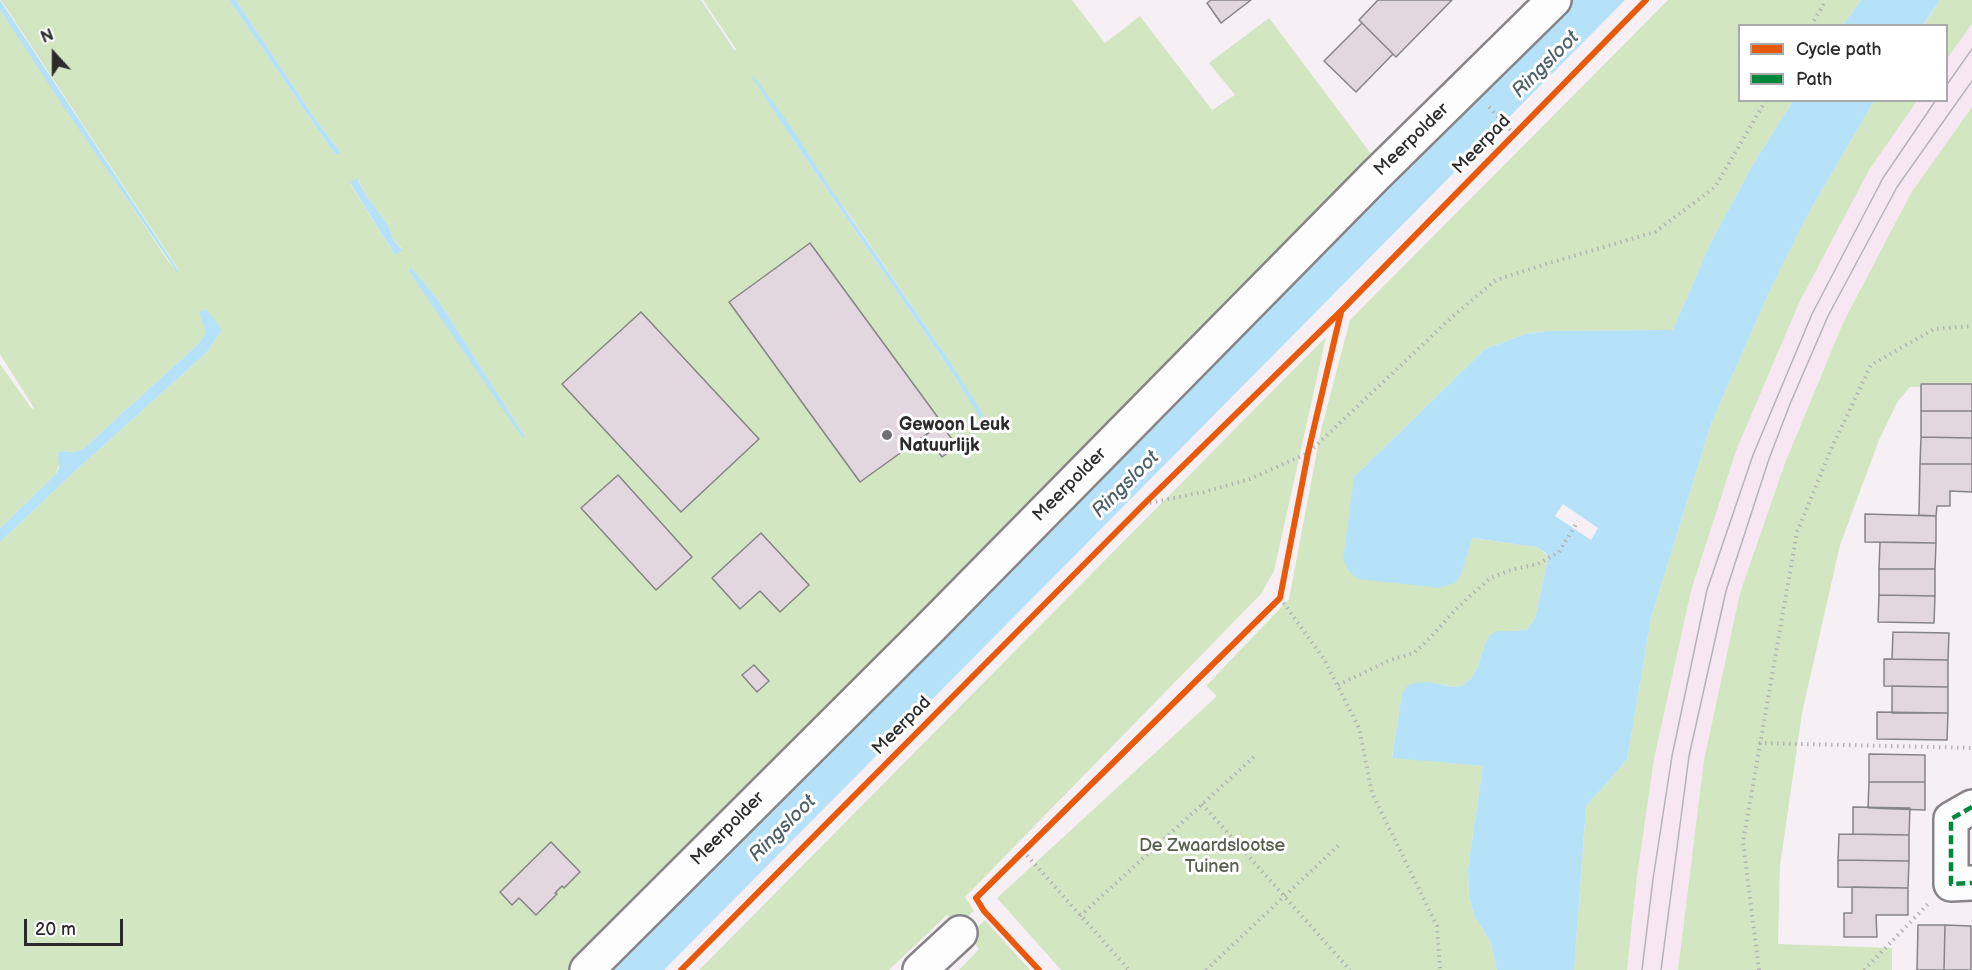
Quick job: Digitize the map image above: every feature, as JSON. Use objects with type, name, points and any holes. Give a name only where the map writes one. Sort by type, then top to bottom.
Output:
[{"type":"street","name":"Meerpolder","points":[[587,970],[1376,175],[1554,0]]},
{"type":"street","points":[[1961,884],[1951,819],[1972,807]]},
{"type":"street","points":[[920,970],[960,933]]},
{"type":"path","points":[[1812,24],[1826,0]]},
{"type":"path","points":[[1144,504],[1204,492],[1251,479],[1308,453],[1452,317],[1496,280],[1656,232],[1715,187],[1765,102]]},
{"type":"path","points":[[1506,124],[1515,134]]},
{"type":"path","points":[[1759,970],[1743,842],[1797,532],[1832,447],[1871,365],[1934,329],[1972,326]]},
{"type":"path","points":[[1306,464],[1311,442]]},
{"type":"path","points":[[1136,513],[1153,496]]},
{"type":"path","points":[[1338,685],[1390,660],[1414,653],[1456,609],[1490,578],[1511,570],[1539,564],[1558,552],[1578,521]]},
{"type":"path","points":[[1271,606],[1280,598],[1282,586]]},
{"type":"path","points":[[1280,598],[1324,659],[1359,728],[1372,793],[1437,926],[1440,970]]},
{"type":"path","points":[[1759,743],[1972,748]]},
{"type":"path","points":[[1080,916],[1257,754]]},
{"type":"path","points":[[1202,804],[1350,970]]},
{"type":"path","points":[[1015,859],[1031,843]]},
{"type":"path","points":[[1206,970],[1341,843]]},
{"type":"path","points":[[1023,851],[1130,970]]},
{"type":"path","points":[[1864,970],[1929,902],[1961,884]]},
{"type":"shaded area","points":[[1972,24],[1972,107],[1911,193],[1843,323],[1785,463],[1740,593],[1704,760],[1678,970],[1627,970],[1637,877],[1654,759],[1691,591],[1736,451],[1799,303],[1869,170],[1916,102],[1948,102],[1948,58]]},
{"type":"green space","points":[[1,0],[229,0],[334,153],[340,152],[236,0],[701,0],[735,51],[736,49],[703,0],[1072,0],[1105,43],[1140,16],[1212,110],[1235,95],[1209,63],[1269,18],[1377,162],[610,970],[0,970],[0,542],[206,353],[222,330],[206,333],[196,346],[83,449],[74,452],[63,451],[56,474],[0,528],[0,364],[32,409],[34,408],[0,354],[0,10],[169,262],[177,271],[178,269]],"holes":[[[785,128],[851,217],[949,360],[991,430],[987,432],[985,425],[951,371]],[[358,179],[367,197],[388,225],[393,239],[402,249],[395,255],[350,184]],[[411,267],[438,300],[524,435],[408,270]]]},
{"type":"green space","name":"De Zwaardslootse Tuinen","points":[[1668,0],[1861,0],[1844,24],[1738,24],[1738,102],[1792,102],[1752,166],[1710,244],[1673,330],[1547,331],[1526,334],[1485,349],[1354,477],[1461,575],[1471,538],[1537,547],[1548,558],[1535,619],[1527,629],[1497,631],[1484,646],[1477,669],[1470,680],[1461,686],[1453,687],[1430,682],[1402,694],[1392,757],[1483,766],[1468,869],[1469,897],[1474,915],[1491,943],[1497,970],[1061,970],[997,898],[1217,696],[1206,686],[1289,599],[1321,430],[1350,320]]},
{"type":"green space","points":[[1940,0],[1972,0],[1972,24],[1948,58],[1948,24],[1924,24]]},
{"type":"green space","points":[[1873,102],[1916,102],[1869,170],[1799,303],[1736,451],[1691,591],[1654,759],[1637,877],[1627,970],[1574,970],[1586,806],[1627,760],[1651,618],[1711,424],[1771,288],[1808,214]]},
{"type":"green space","points":[[1972,107],[1972,386],[1910,387],[1898,401],[1879,440],[1840,545],[1802,713],[1780,866],[1778,944],[1892,948],[1892,970],[1678,970],[1704,760],[1740,593],[1785,463],[1843,323],[1911,193]]},
{"type":"green space","points":[[1326,337],[1274,571],[1261,594],[965,897],[974,911],[958,925],[947,915],[889,970],[699,970]]},
{"type":"green space","points":[[985,920],[1030,970],[959,970],[979,949],[968,935]]},
{"type":"water","points":[[0,0],[178,270],[177,272],[0,10]]},
{"type":"water","points":[[229,0],[236,0],[340,155],[334,153]]},
{"type":"water","name":"Ringsloot","points":[[1566,0],[1625,0],[664,970],[610,970]]},
{"type":"water","points":[[1861,0],[1940,0],[1924,24],[1844,24]]},
{"type":"water","points":[[754,76],[949,360],[981,411],[991,430],[990,434],[951,371],[785,128],[752,77]]},
{"type":"water","points":[[1792,102],[1873,102],[1808,214],[1771,288],[1711,424],[1651,618],[1627,760],[1586,806],[1574,970],[1497,970],[1491,943],[1474,915],[1469,897],[1468,869],[1483,766],[1392,758],[1402,694],[1408,685],[1430,682],[1453,687],[1461,686],[1470,680],[1477,669],[1489,636],[1497,631],[1527,629],[1535,619],[1548,558],[1546,553],[1537,547],[1472,538],[1461,575],[1455,583],[1439,588],[1358,579],[1349,571],[1343,560],[1354,477],[1485,349],[1526,334],[1547,331],[1673,330],[1710,244],[1752,166]]},
{"type":"water","points":[[357,178],[367,197],[388,225],[393,239],[402,250],[395,255],[350,183]]},
{"type":"water","points":[[411,267],[438,300],[524,435],[523,439],[408,270]]},
{"type":"water","points":[[206,309],[222,330],[206,353],[0,542],[0,528],[56,474],[59,468],[58,453],[83,449],[196,346],[206,333],[199,312]]},
{"type":"pier","points":[[1563,504],[1598,528],[1591,540],[1555,516]]},
{"type":"building","points":[[1211,0],[1251,0],[1221,23],[1207,3]]},
{"type":"building","points":[[1378,0],[1452,0],[1396,57],[1359,20]]},
{"type":"building","points":[[1362,23],[1393,54],[1356,92],[1324,61]]},
{"type":"building","points":[[810,243],[942,423],[860,482],[729,302]]},
{"type":"building","points":[[641,312],[759,439],[681,512],[562,384]]},
{"type":"building","points":[[1921,384],[1972,384],[1972,411],[1921,411]]},
{"type":"building","points":[[1921,411],[1972,411],[1972,438],[1921,437]]},
{"type":"building","points":[[941,424],[954,442],[953,449],[942,457],[926,435]]},
{"type":"building","points":[[1921,437],[1972,438],[1972,464],[1920,464]]},
{"type":"building","points":[[1920,464],[1972,464],[1972,492],[1950,491],[1950,506],[1937,506],[1936,516],[1919,515]]},
{"type":"building","points":[[618,475],[692,557],[656,590],[581,508]]},
{"type":"building","points":[[1865,514],[1936,516],[1936,543],[1865,542]]},
{"type":"building","points":[[761,533],[809,585],[780,612],[760,591],[740,609],[712,578]]},
{"type":"building","points":[[1880,542],[1936,543],[1935,569],[1879,569]]},
{"type":"building","points":[[1879,569],[1935,569],[1935,596],[1879,595]]},
{"type":"building","points":[[1879,595],[1935,596],[1934,623],[1878,622]]},
{"type":"building","points":[[1893,632],[1949,633],[1948,660],[1884,659],[1892,659]]},
{"type":"building","points":[[1884,659],[1948,660],[1948,687],[1884,686]]},
{"type":"building","points":[[754,665],[769,681],[757,692],[742,675]]},
{"type":"building","points":[[1892,686],[1948,687],[1948,713],[1892,713]]},
{"type":"building","points":[[1877,712],[1948,713],[1947,740],[1877,739]]},
{"type":"building","points":[[1869,754],[1925,755],[1925,782],[1869,782]]},
{"type":"building","points":[[1869,782],[1925,782],[1925,810],[1868,808]]},
{"type":"building","points":[[1853,807],[1910,808],[1909,835],[1853,834]]},
{"type":"building","points":[[1839,834],[1909,835],[1909,861],[1838,860]]},
{"type":"building","points":[[551,842],[580,872],[564,888],[562,886],[536,915],[519,898],[512,905],[500,892]]},
{"type":"building","points":[[1838,860],[1909,861],[1908,888],[1838,887]]},
{"type":"building","points":[[1852,887],[1908,888],[1908,915],[1876,915],[1877,937],[1844,937],[1844,913],[1852,913]]},
{"type":"building","points":[[1918,925],[1945,925],[1944,970],[1917,970]]},
{"type":"building","points":[[1945,925],[1971,926],[1971,970],[1944,970]]},
{"type":"tram line","points":[[1948,83],[1972,49]]},
{"type":"tram line","points":[[1661,970],[1689,756],[1726,591],[1769,459],[1828,316],[1897,187],[1972,81]]},
{"type":"tram line","points":[[1642,970],[1672,756],[1707,590],[1753,455],[1812,314],[1883,178],[1935,102]]},
{"type":"marked path","points":[[1972,807],[1951,819],[1951,884],[1972,883]]},
{"type":"cycle path","name":"Meerpad","points":[[681,970],[1144,504],[1341,311],[1646,0]]},
{"type":"cycle path","points":[[1039,970],[984,911],[976,898],[1280,598],[1308,453],[1341,312]]},
{"type":"place","name":"Gewoon Leuk Natuurlijk","points":[[887,435]]}]
